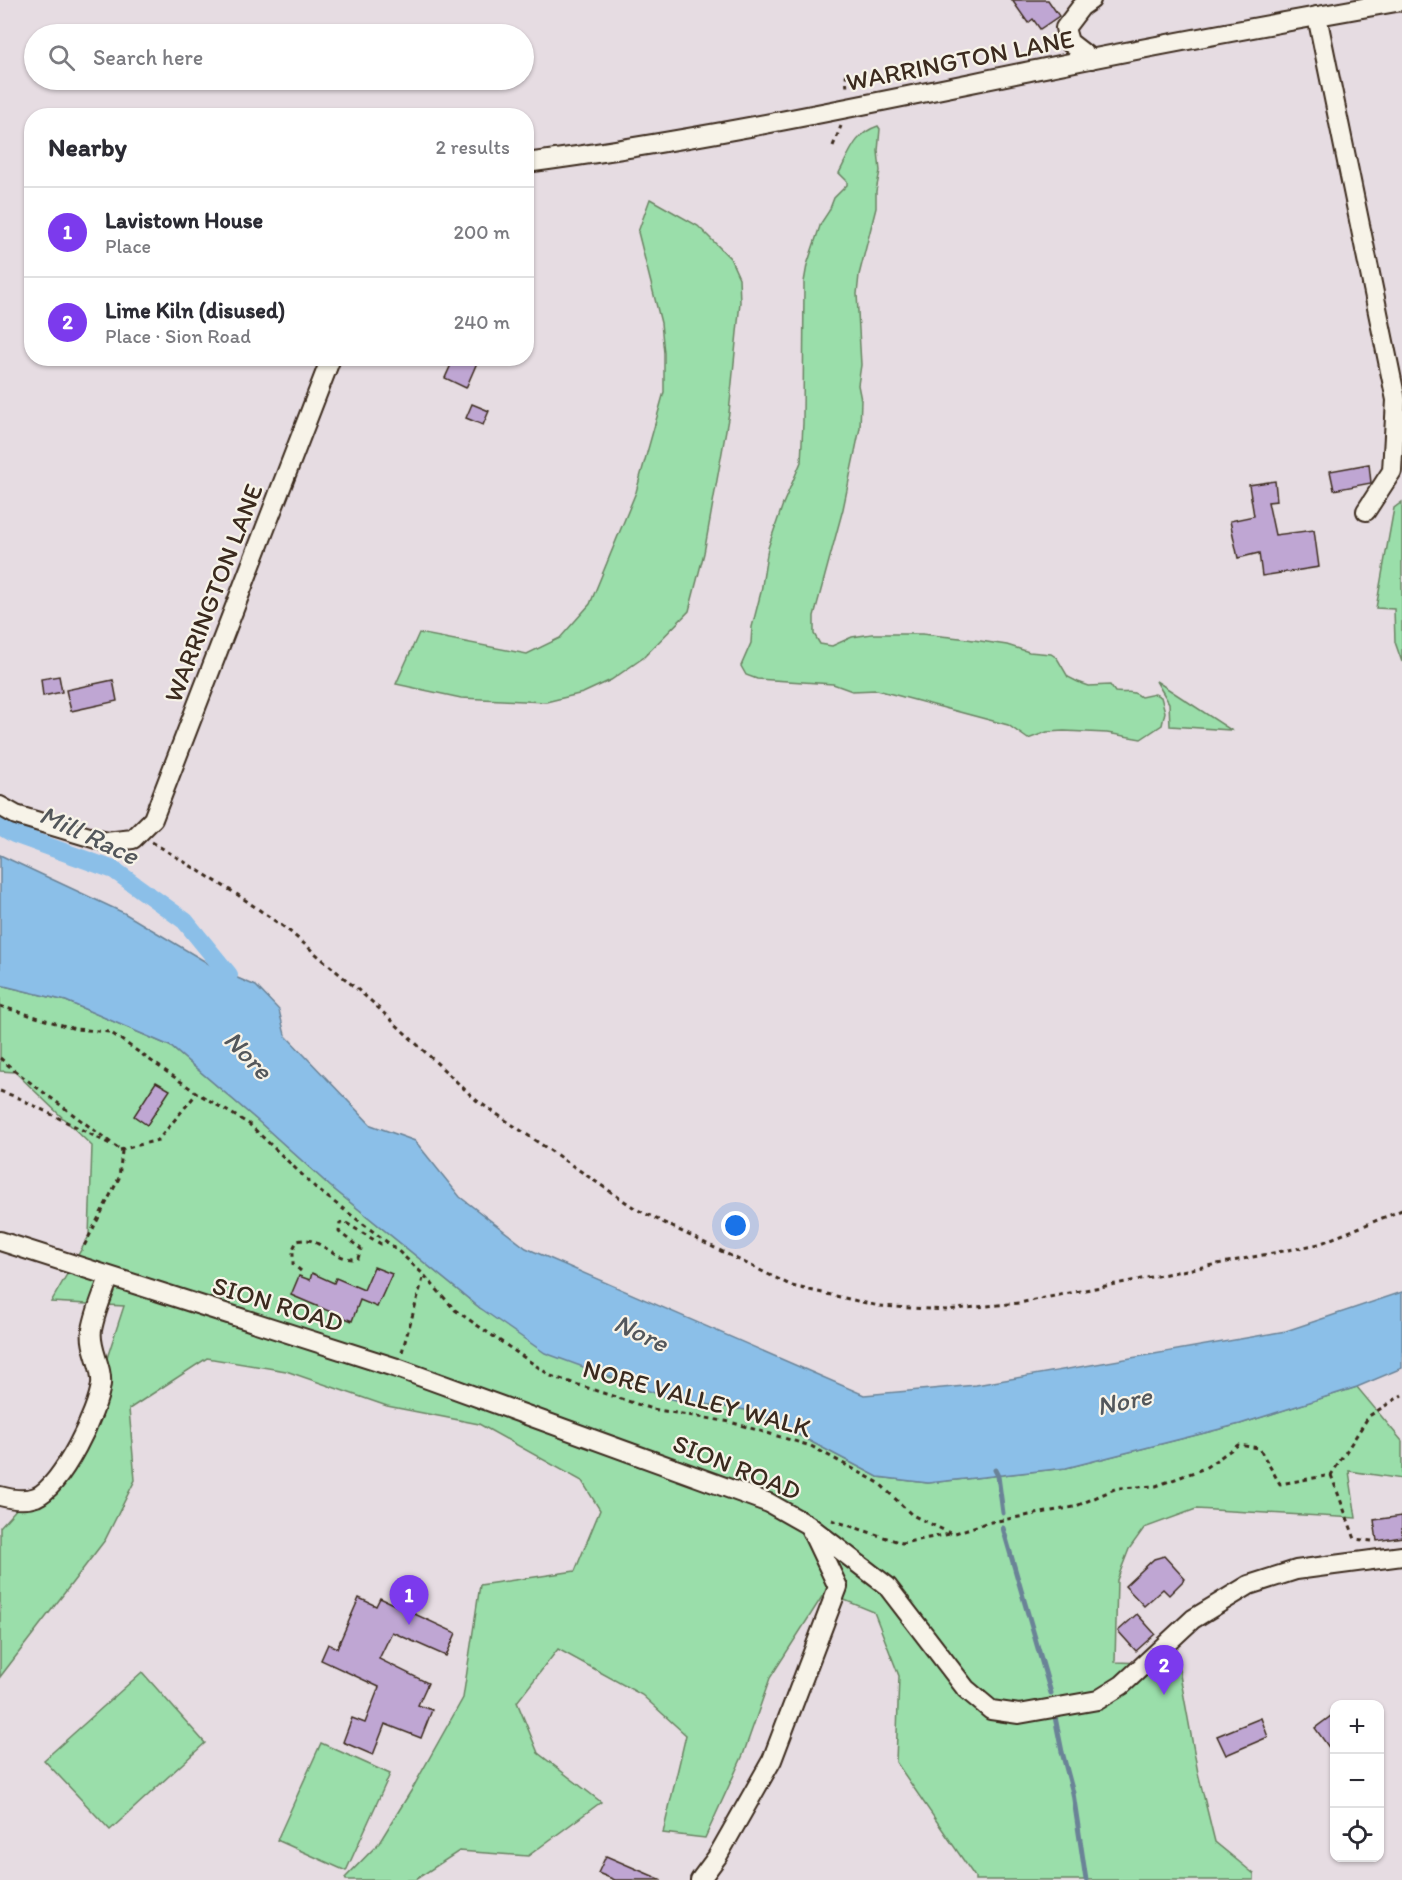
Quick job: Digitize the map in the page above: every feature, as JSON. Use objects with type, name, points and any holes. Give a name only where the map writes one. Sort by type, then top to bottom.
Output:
[{"type":"street","points":[[1091,0],[1081,8],[1065,28],[1069,42],[1091,59]]},
{"type":"street","name":"WARRINGTON LANE","points":[[534,162],[721,133],[1091,59],[1402,2]]},
{"type":"street","points":[[1317,16],[1396,400],[1392,471],[1366,511]]},
{"type":"street","name":"WARRINGTON LANE","points":[[133,839],[153,819],[328,366]]},
{"type":"street","points":[[0,806],[16,815],[106,842],[133,839]]},
{"type":"street","name":"SION ROAD","points":[[0,1241],[109,1278],[397,1368],[769,1503],[808,1525],[887,1586],[966,1689],[991,1710],[1019,1714],[1098,1700],[1122,1685],[1193,1620],[1249,1585],[1296,1570],[1402,1556]]},
{"type":"street","points":[[0,1496],[12,1500],[36,1497],[59,1477],[81,1438],[94,1407],[101,1382],[92,1332],[109,1278]]},
{"type":"street","points":[[699,1880],[717,1857],[772,1761],[838,1587],[808,1525]]},
{"type":"path","points":[[133,839],[156,843],[288,930],[371,1001],[476,1100],[636,1209],[792,1286],[879,1306],[945,1310],[1019,1303],[1319,1244],[1402,1210]]},
{"type":"path","name":"NORE VALLEY WALK","points":[[1,1006],[75,1029],[110,1032],[197,1094],[249,1124],[318,1190],[387,1242],[424,1275],[455,1310],[551,1376],[652,1409],[730,1422],[811,1446],[879,1483],[912,1515],[952,1534]]},
{"type":"path","points":[[0,1058],[122,1151]]},
{"type":"path","points":[[0,1091],[19,1098],[122,1151],[158,1140],[197,1094]]},
{"type":"path","points":[[73,1266],[119,1178],[122,1151]]},
{"type":"path","points":[[301,1271],[293,1264],[292,1249],[297,1241],[309,1239],[345,1258],[353,1260],[358,1258],[361,1249],[339,1232],[340,1223],[346,1223],[381,1244],[387,1242]]},
{"type":"path","points":[[397,1368],[424,1275]]},
{"type":"path","points":[[808,1525],[815,1518],[828,1520],[902,1543],[952,1534],[986,1523],[1074,1507],[1117,1488],[1156,1486],[1205,1468],[1238,1444],[1259,1448],[1280,1484],[1332,1475],[1370,1416],[1402,1395]]},
{"type":"path","points":[[1332,1475],[1355,1539],[1375,1541],[1377,1559]]},
{"type":"green space","points":[[878,126],[880,129],[878,151],[880,171],[876,191],[876,208],[859,275],[857,294],[861,365],[858,385],[861,400],[860,428],[843,509],[814,616],[814,634],[820,644],[832,646],[852,637],[872,634],[922,634],[1007,645],[1029,652],[1051,654],[1057,658],[1068,677],[1078,682],[1089,686],[1110,685],[1115,692],[1132,692],[1141,697],[1155,694],[1161,697],[1165,712],[1162,725],[1141,739],[1107,733],[1064,731],[1047,732],[1028,739],[1008,725],[877,690],[852,691],[833,684],[757,679],[746,675],[741,666],[751,643],[752,627],[761,592],[768,548],[801,462],[804,282],[807,265],[821,223],[834,198],[847,185],[847,181],[839,173],[850,151],[863,134]]},
{"type":"green space","points":[[650,199],[698,226],[730,258],[739,278],[740,302],[729,413],[704,553],[689,611],[643,658],[611,680],[583,693],[546,702],[461,698],[396,684],[419,633],[527,654],[560,638],[590,604],[636,492],[664,392],[661,323],[638,232]]},
{"type":"green space","points":[[1402,502],[1402,662],[1395,642],[1394,609],[1376,608],[1394,508]]},
{"type":"green space","points":[[1156,681],[1231,730],[1170,726],[1169,703]]},
{"type":"green space","points":[[0,985],[66,1001],[170,1046],[330,1186],[480,1308],[671,1399],[753,1411],[878,1477],[928,1483],[1066,1468],[1240,1424],[1357,1387],[1402,1441],[1402,1479],[1349,1471],[1356,1518],[1196,1509],[1144,1528],[1129,1549],[1117,1580],[1115,1662],[1178,1664],[1198,1773],[1215,1842],[1254,1874],[1254,1880],[975,1880],[896,1762],[899,1676],[874,1612],[825,1592],[770,1678],[743,1755],[705,1838],[663,1833],[686,1735],[642,1695],[558,1649],[517,1702],[538,1753],[601,1802],[528,1856],[459,1851],[415,1880],[346,1880],[345,1878],[379,1843],[463,1698],[480,1585],[575,1571],[600,1510],[582,1481],[479,1424],[387,1406],[286,1371],[207,1358],[129,1409],[135,1480],[105,1540],[0,1677],[0,1527],[81,1438],[124,1306],[51,1302],[89,1236],[92,1146],[15,1072],[0,1071]]},
{"type":"green space","points":[[142,1672],[205,1743],[110,1830],[44,1760]]},
{"type":"green space","points":[[321,1743],[390,1774],[346,1871],[277,1840]]},
{"type":"water","name":"Nore","points":[[0,855],[124,913],[221,971],[256,986],[279,1010],[285,1035],[371,1125],[415,1141],[460,1197],[526,1248],[864,1395],[976,1385],[1286,1331],[1402,1292],[1402,1368],[1357,1387],[1240,1424],[1066,1468],[928,1483],[878,1477],[753,1411],[671,1399],[545,1353],[480,1308],[330,1186],[170,1046],[66,1001],[0,985]]},
{"type":"building","points":[[1012,0],[1048,0],[1059,16],[1040,29],[1033,19],[1028,23]]},
{"type":"building","points":[[450,366],[476,366],[466,388],[445,378]]},
{"type":"building","points":[[472,404],[489,411],[483,425],[466,418]]},
{"type":"building","points":[[1369,464],[1371,483],[1334,490],[1330,471]]},
{"type":"building","points":[[1275,481],[1277,501],[1268,502],[1275,535],[1314,530],[1319,567],[1262,576],[1259,553],[1238,558],[1230,521],[1254,516],[1249,485]]},
{"type":"building","points":[[59,676],[62,692],[43,696],[41,679]]},
{"type":"building","points":[[113,680],[117,701],[71,711],[66,690]]},
{"type":"building","points":[[156,1082],[170,1090],[147,1125],[134,1116]]},
{"type":"building","points":[[374,1267],[392,1274],[377,1307],[360,1300],[352,1321],[291,1295],[299,1276],[310,1280],[312,1273],[334,1283],[336,1278],[364,1290]]},
{"type":"building","points":[[1402,1516],[1402,1537],[1377,1541],[1374,1520]]},
{"type":"building","points":[[1164,1556],[1185,1579],[1169,1595],[1163,1589],[1144,1606],[1125,1586],[1154,1559]]},
{"type":"building","points":[[359,1598],[376,1606],[380,1598],[456,1633],[446,1656],[392,1632],[379,1659],[428,1683],[418,1705],[432,1710],[421,1738],[385,1724],[373,1755],[343,1742],[352,1718],[365,1723],[379,1687],[321,1660],[328,1644],[337,1648]]},
{"type":"building","points":[[1137,1614],[1155,1634],[1136,1651],[1118,1631]]},
{"type":"building","points":[[1330,1717],[1330,1749],[1315,1728]]},
{"type":"building","points":[[1261,1718],[1268,1737],[1226,1755],[1217,1736]]},
{"type":"building","points":[[606,1856],[662,1880],[615,1880],[598,1873]]},
{"type":"waterway","name":"Mill Race","points":[[0,826],[14,834],[114,870],[185,921],[229,975]]},
{"type":"waterway","points":[[995,1470],[998,1476],[1003,1513]]},
{"type":"waterway","points":[[1003,1528],[1051,1693]]},
{"type":"waterway","points":[[1055,1717],[1073,1793],[1086,1880]]},
{"type":"place","name":"Lavistown House","points":[[409,1625]]},
{"type":"place","name":"Lime Kiln (disused)","points":[[1164,1695]]}]
